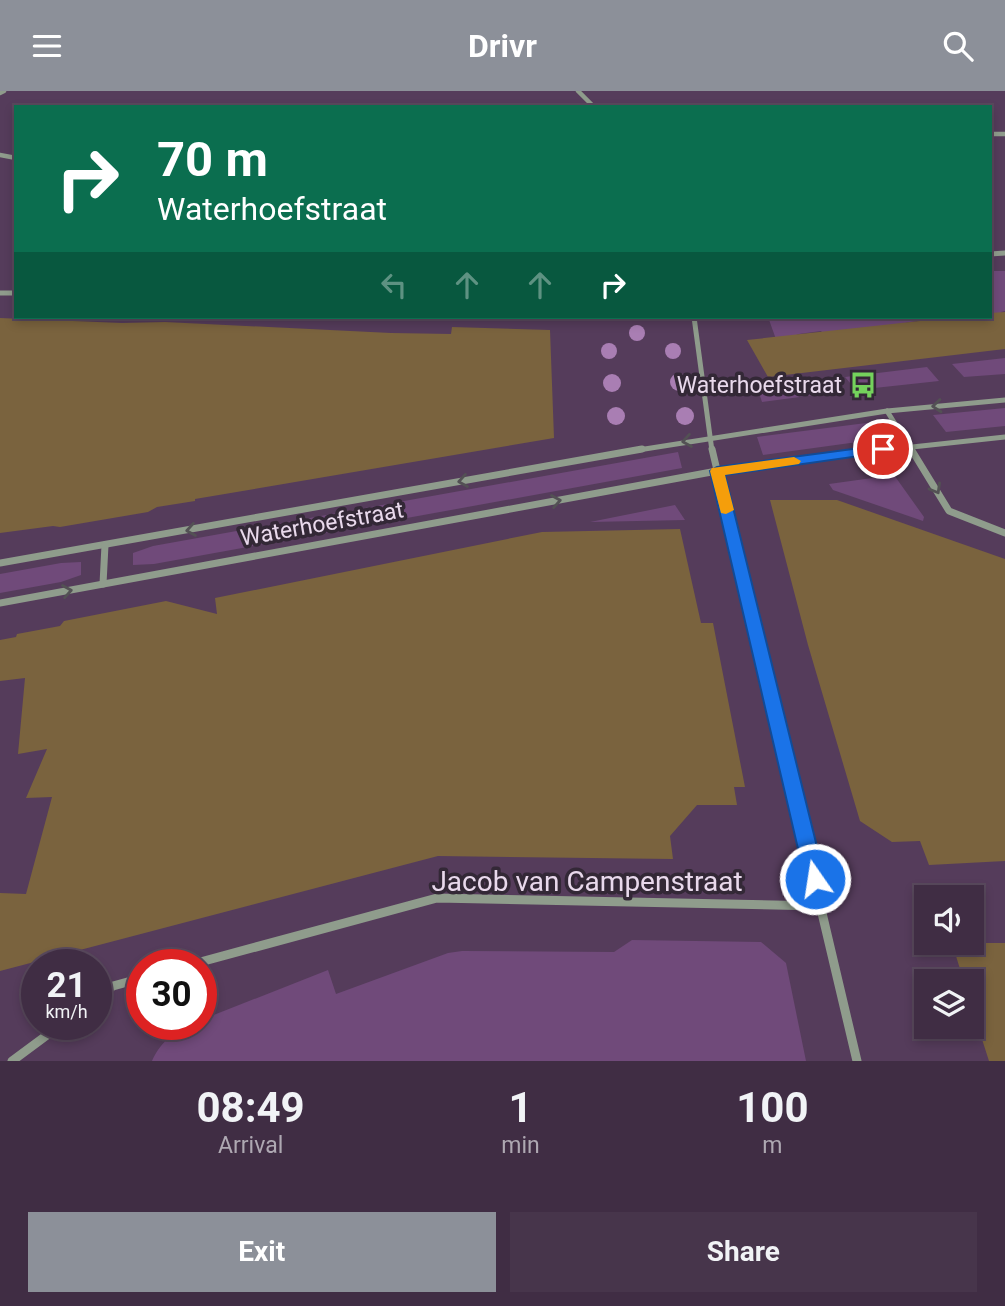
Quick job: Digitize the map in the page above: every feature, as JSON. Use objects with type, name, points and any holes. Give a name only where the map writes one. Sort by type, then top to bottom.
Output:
[{"type":"street","points":[[578,91],[592,105]]},
{"type":"street","points":[[694,319],[709,437],[857,1061]]},
{"type":"street","name":"Waterhoefstraat","points":[[0,563],[709,437],[887,411],[1005,400]]},
{"type":"street","points":[[887,411],[949,511],[1005,533]]},
{"type":"street","name":"Waterhoefstraat","points":[[0,603],[717,471],[1005,437]]},
{"type":"street","points":[[103,584],[105,545]]},
{"type":"street","name":"Jacob van Campenstraat","points":[[217,957],[436,898],[821,906]]},
{"type":"street","points":[[12,1061],[40,1040]]},
{"type":"shaded area","points":[[992,271],[1005,271],[1005,311],[1001,312],[1005,317],[992,318]]},
{"type":"shaded area","points":[[769,319],[986,319],[927,325],[922,320],[826,337],[821,331],[799,334],[777,342]]},
{"type":"shaded area","points":[[1005,358],[1005,374],[964,377],[952,364]]},
{"type":"shaded area","points":[[927,367],[939,381],[856,390],[845,377]]},
{"type":"shaded area","points":[[820,380],[830,393],[762,402],[757,387]]},
{"type":"shaded area","points":[[1005,408],[1005,426],[946,432],[933,415]]},
{"type":"shaded area","points":[[882,421],[894,437],[763,455],[757,437]]},
{"type":"shaded area","points":[[678,452],[682,468],[154,564],[133,565],[133,553],[153,546]]},
{"type":"shaded area","points":[[894,475],[924,517],[923,521],[833,490],[829,484]]},
{"type":"shaded area","points":[[675,505],[685,520],[590,522]]},
{"type":"shaded area","points":[[81,562],[81,575],[61,582],[0,593],[0,574]]},
{"type":"shaded area","points":[[632,940],[761,942],[786,963],[806,1061],[152,1061],[166,1040],[217,1040],[217,1014],[328,970],[336,994],[448,953],[614,952]]},
{"type":"building","points":[[1005,312],[1005,349],[768,377],[747,340],[938,319],[992,319],[992,313]]},
{"type":"building","points":[[0,318],[165,322],[391,333],[451,334],[452,327],[550,330],[554,438],[195,499],[157,507],[148,512],[60,527],[0,533]]},
{"type":"building","points":[[770,500],[837,500],[1005,559],[1005,861],[929,865],[920,841],[892,842],[860,821],[808,645]]},
{"type":"building","points":[[680,529],[701,623],[713,623],[745,787],[734,787],[737,805],[697,805],[670,836],[673,859],[438,856],[84,949],[21,949],[21,965],[0,971],[0,893],[26,894],[52,797],[26,798],[47,749],[18,754],[25,678],[0,681],[0,640],[60,626],[64,621],[166,601],[217,614],[215,598],[542,532]]},
{"type":"building","points":[[984,943],[1005,943],[1005,1061],[989,1061],[982,1039],[984,969],[960,969],[956,955],[984,955]]},
{"type":"slow traffic","points":[[726,510],[717,471],[794,461]]},
{"type":"place","name":"Waterhoefstraat","points":[[863,385]]},
{"type":"route","points":[[815,879],[717,471],[883,449]]}]
